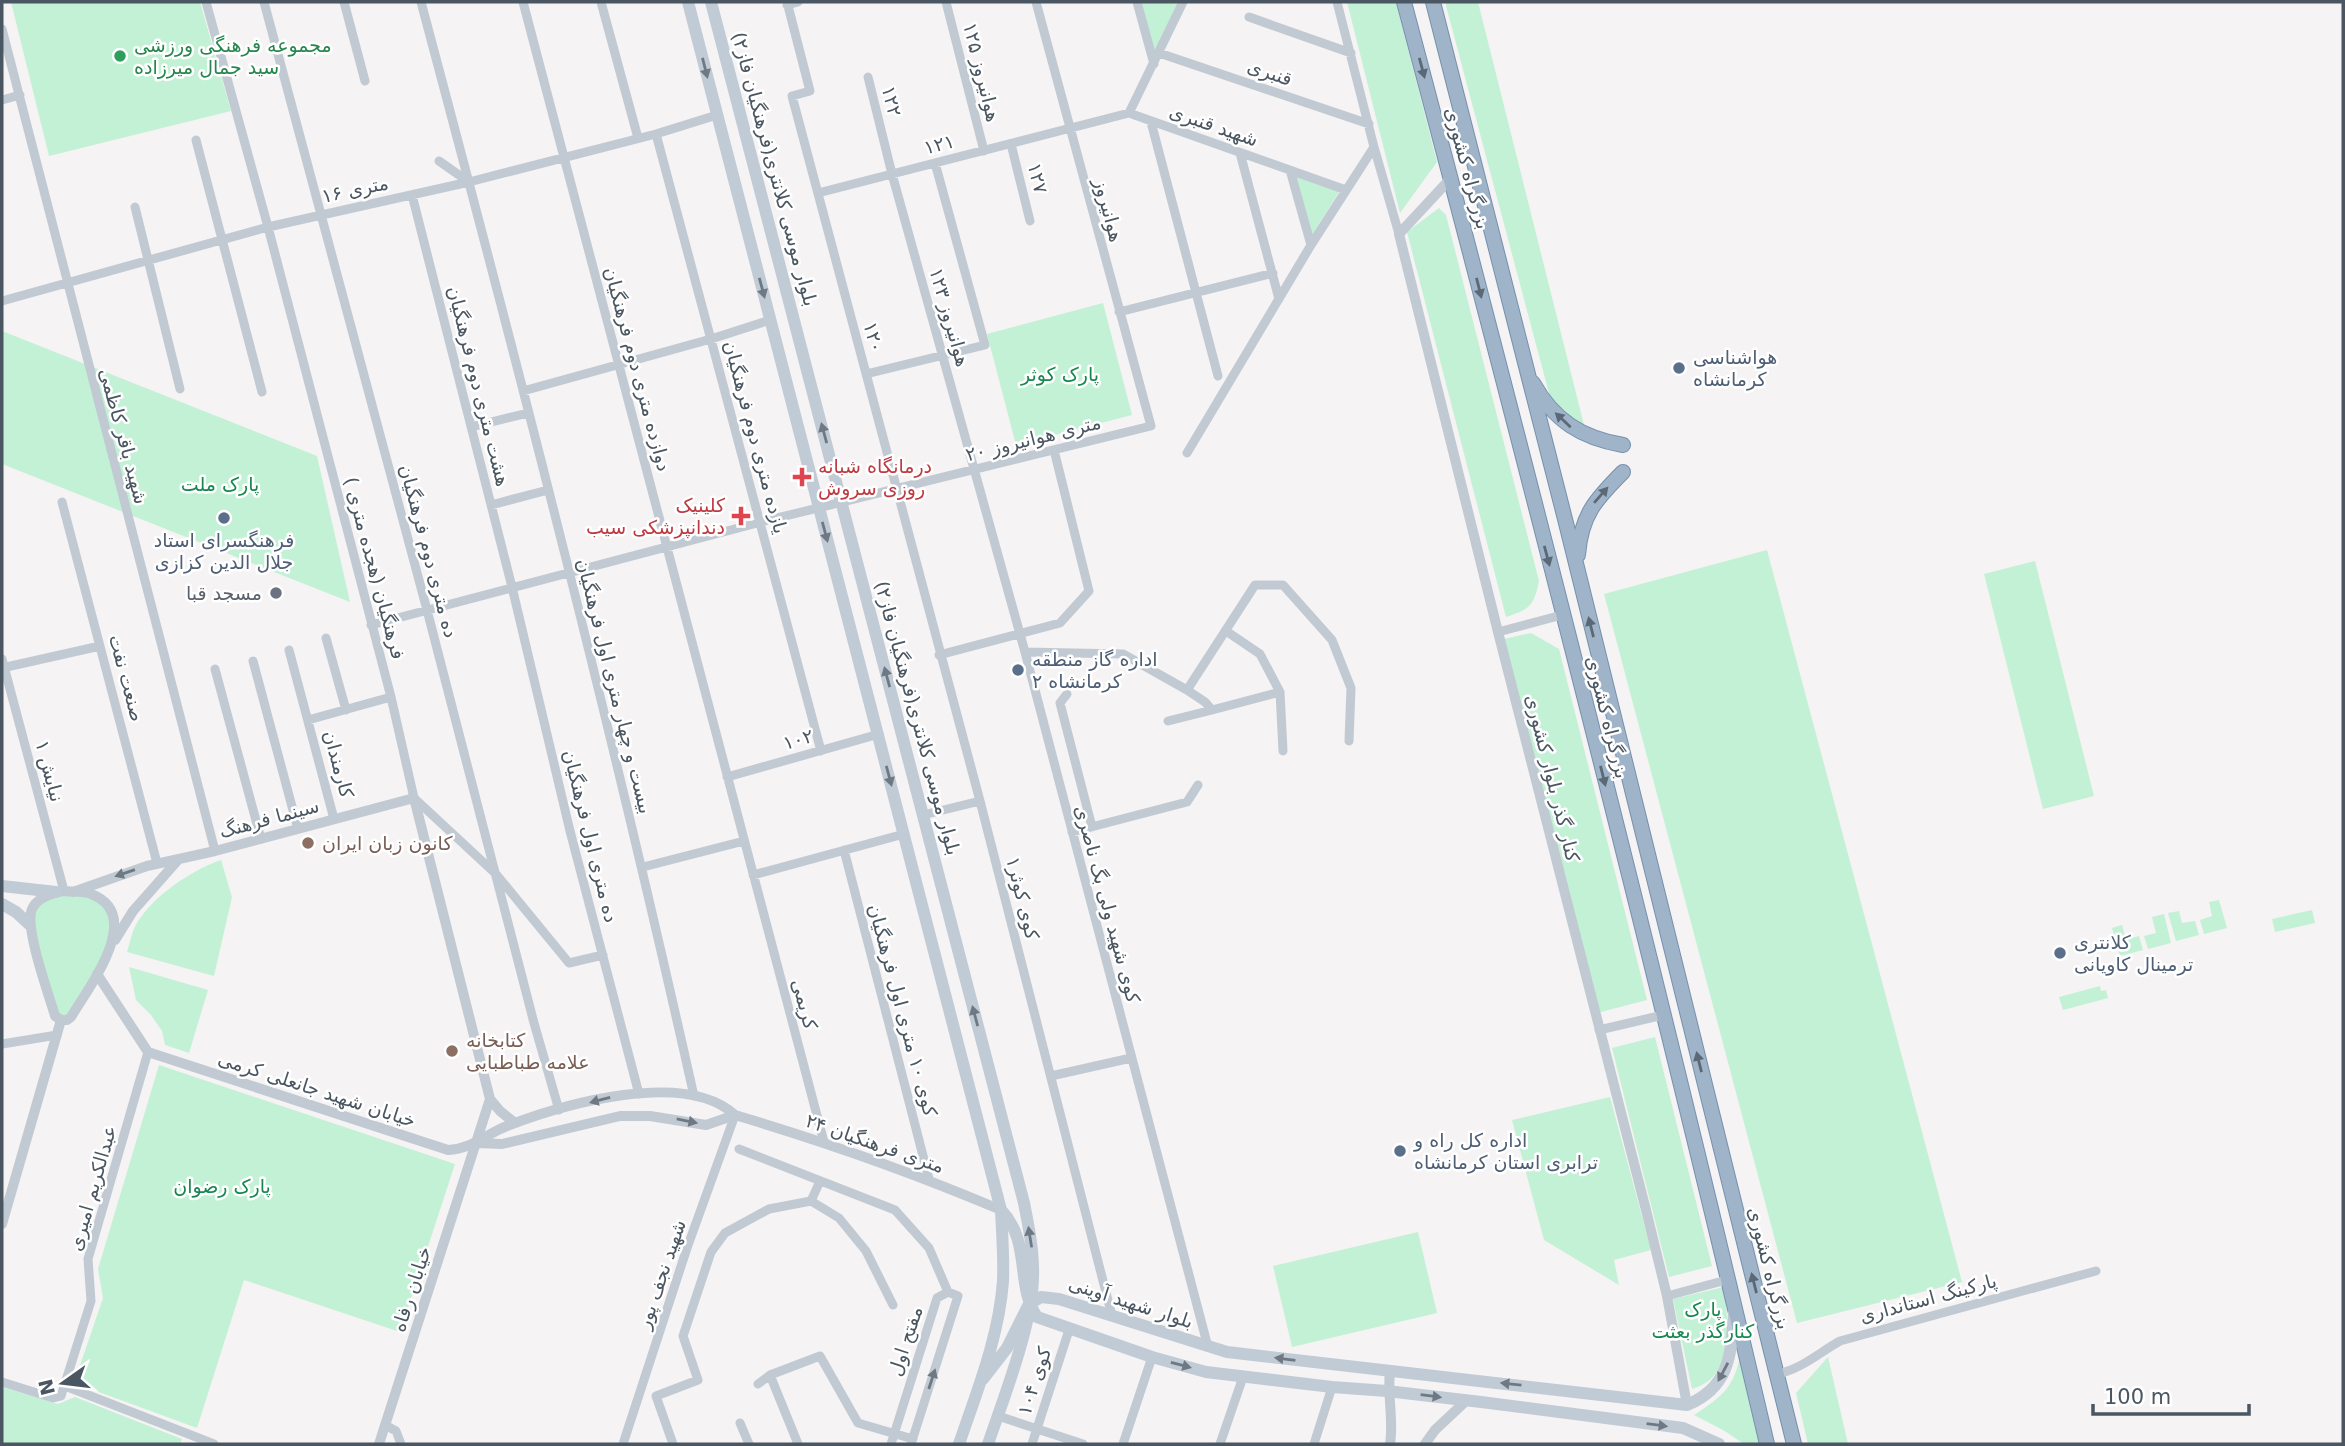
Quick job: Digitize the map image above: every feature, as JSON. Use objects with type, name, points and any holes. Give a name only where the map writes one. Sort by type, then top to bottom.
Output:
[{"type":"highway","name":"بزرگراه کشوری","points":[[1404,2],[1730,1279],[1767,1444]]},
{"type":"highway","name":"بزرگراه کشوری","points":[[1433,2],[1566,523],[1794,1444]]},
{"type":"highway","points":[[1526,366],[1534,386],[1552,409],[1574,430],[1605,442],[1623,445]]},
{"type":"highway","points":[[1520,448],[1527,456],[1532,456],[1540,452],[1545,442]]},
{"type":"highway","points":[[1577,570],[1584,520],[1596,500],[1623,472]]},
{"type":"highway","points":[[1539,526],[1544,517],[1550,514],[1557,515],[1566,523]]},
{"type":"main road","points":[[688,2],[1001,1210],[1003,1283],[981,1381],[959,1444]]},
{"type":"main road","name":"بلوار موسی کلانتری(فرهنگیان فاز۲)","points":[[711,2],[1024,1203],[1032,1249],[1033,1280],[1024,1332],[988,1444]]},
{"type":"main road","points":[[2,886],[64,892]]},
{"type":"main road","points":[[2,904],[29,924]]},
{"type":"main road","points":[[1001,1210],[1016,1229],[1029,1304],[1037,1317],[1069,1330],[1206,1371],[1467,1400],[1683,1428],[1719,1444]]},
{"type":"main road","name":"بلوار شهید آوینی","points":[[1029,1304],[1041,1297],[1059,1299],[1227,1352],[1687,1405]]},
{"type":"main road","points":[[981,1381],[1007,1348],[1029,1304]]},
{"type":"main road","points":[[1683,1428],[1687,1405],[1709,1394],[1726,1370],[1730,1357],[1735,1306]]},
{"type":"street","name":"فرهنگیان (هجده متری )","points":[[206,2],[391,697],[490,1099]]},
{"type":"street","name":"ده متری دوم فرهنگیان","points":[[264,2],[559,1110]]},
{"type":"street","points":[[345,2],[365,81]]},
{"type":"street","name":"بیست و چهار متری اول فرهنگیان","points":[[421,2],[643,867],[694,1096]]},
{"type":"street","name":"دوازده متری دوم فرهنگیان","points":[[523,2],[753,874]]},
{"type":"street","points":[[601,2],[638,138]]},
{"type":"street","points":[[787,3],[798,2]]},
{"type":"street","name":"هوانیروز ۱۲۵","points":[[946,2],[984,151]]},
{"type":"street","name":"هوانیروز","points":[[1036,2],[1151,426]]},
{"type":"street","points":[[1137,2],[1154,64]]},
{"type":"street","points":[[1069,129],[1129,113],[1183,2]]},
{"type":"street","points":[[1337,2],[1399,234]]},
{"type":"street","name":"۱۲۰","points":[[787,3],[810,92],[792,96],[896,490]]},
{"type":"street","points":[[1249,17],[1351,53]]},
{"type":"street","name":"شهید باقر کاظمی","points":[[2,29],[215,851]]},
{"type":"street","name":"قنبری","points":[[1159,53],[1369,124]]},
{"type":"street","name":"۱۲۲","points":[[868,78],[892,174]]},
{"type":"street","points":[[2,100],[20,95]]},
{"type":"street","name":"شهید قنبری","points":[[1129,113],[1346,190]]},
{"type":"street","name":"۱۶ متری","points":[[2,301],[268,227],[469,182],[656,134],[717,115]]},
{"type":"street","points":[[1151,122],[1218,376]]},
{"type":"street","name":"۱۲۱","points":[[818,193],[1069,129]]},
{"type":"street","name":"یازده متری دوم فرهنگیان","points":[[656,134],[821,751]]},
{"type":"street","points":[[196,140],[262,392]]},
{"type":"street","name":"۱۲۷","points":[[1011,144],[1030,221]]},
{"type":"street","points":[[1187,453],[1311,245],[1374,147]]},
{"type":"street","points":[[1240,153],[1279,299]]},
{"type":"street","points":[[439,161],[469,182]]},
{"type":"street","name":"۱۲۳ هوانیروز","points":[[935,163],[985,345],[943,355]]},
{"type":"street","points":[[1290,170],[1311,245]]},
{"type":"street","name":"۱۲۳ هوانیروز","points":[[892,174],[975,470]]},
{"type":"street","points":[[1399,234],[1451,178]]},
{"type":"street","name":"هشت متری دوم فرهنگیان","points":[[412,195],[512,587]]},
{"type":"street","points":[[135,207],[180,389]]},
{"type":"street","name":"کنار گذر بلوار کشوری","points":[[1399,234],[1667,1296],[1687,1405]]},
{"type":"street","points":[[1119,312],[1273,273]]},
{"type":"street","points":[[523,391],[771,320]]},
{"type":"street","points":[[866,374],[943,355]]},
{"type":"street","points":[[471,428],[528,413]]},
{"type":"street","name":"۲۰ متری هوانیروز","points":[[371,625],[568,571],[1151,426]]},
{"type":"street","points":[[939,655],[1060,623],[1089,591],[1054,450]]},
{"type":"street","name":"کوی شهید ولی بگ ناصری","points":[[975,470],[1208,1347]]},
{"type":"street","points":[[491,505],[548,490]]},
{"type":"street","name":"کوی کوثر۱","points":[[896,490],[980,801],[1112,1316]]},
{"type":"street","name":"صنعت نفت","points":[[62,502],[158,863]]},
{"type":"street","points":[[1187,690],[1255,585],[1283,585],[1332,640],[1351,688],[1349,741]]},
{"type":"street","name":"ده متری اول فرهنگیان","points":[[512,587],[570,831],[639,1094]]},
{"type":"street","points":[[1498,632],[1562,615]]},
{"type":"street","points":[[1226,631],[1260,654],[1280,692],[1283,751]]},
{"type":"street","points":[[326,638],[346,710]]},
{"type":"street","points":[[3,665],[100,646]]},
{"type":"street","points":[[289,650],[308,720]]},
{"type":"street","points":[[1024,652],[1123,654],[1187,690],[1212,710]]},
{"type":"street","points":[[253,661],[298,829]]},
{"type":"street","name":"نیایش ۱","points":[[3,665],[64,892]]},
{"type":"street","points":[[215,669],[261,839]]},
{"type":"street","points":[[1168,722],[1280,692]]},
{"type":"street","points":[[1067,694],[1060,703],[1091,827]]},
{"type":"street","name":"کارمندان","points":[[334,819],[308,720],[391,697]]},
{"type":"street","name":"۱۰۲","points":[[727,777],[878,734]]},
{"type":"street","points":[[1072,832],[1187,802],[1198,785]]},
{"type":"street","points":[[414,798],[496,874],[569,963],[603,955]]},
{"type":"street","name":"سینما فرهنگ","points":[[64,892],[158,863],[215,851],[414,798]]},
{"type":"street","points":[[923,815],[980,801]]},
{"type":"street","points":[[753,874],[904,834]]},
{"type":"street","points":[[643,867],[744,841]]},
{"type":"street","name":"کوی ۱۰ متری اول فرهنگیان","points":[[844,850],[929,1179]]},
{"type":"street","points":[[113,942],[115,919],[105,903],[91,893],[64,892],[40,899],[32,908],[29,924],[55,1016],[61,1020],[71,1017],[133,911],[178,860]]},
{"type":"street","name":"کریمی","points":[[753,874],[824,1142]]},
{"type":"street","points":[[97,974],[148,1052]]},
{"type":"street","points":[[1599,1030],[1663,1015]]},
{"type":"street","points":[[2,1224],[61,1020]]},
{"type":"street","points":[[2,1044],[57,1035]]},
{"type":"street","name":"خیابان شهید جانعلی کرمی","points":[[148,1052],[448,1150],[463,1149],[476,1143]]},
{"type":"street","name":"عبدالکریم امیری","points":[[65,1387],[91,1301],[88,1259],[148,1052]]},
{"type":"street","points":[[1051,1076],[1131,1058]]},
{"type":"street","name":"۲۴ متری فرهنگیان","points":[[476,1143],[496,1130],[559,1110],[620,1095],[669,1092],[713,1100],[727,1107],[735,1115],[824,1142],[929,1179],[1001,1210]]},
{"type":"street","points":[[490,1099],[515,1123]]},
{"type":"street","points":[[490,1099],[476,1143],[502,1144],[620,1116],[650,1116],[706,1125],[735,1115]]},
{"type":"street","name":"شهید نجف پور","points":[[623,1444],[687,1248],[735,1115]]},
{"type":"street","name":"خیابان رفاه","points":[[379,1444],[476,1143]]},
{"type":"street","points":[[739,1149],[895,1210],[929,1248],[948,1292]]},
{"type":"street","points":[[811,1201],[820,1181]]},
{"type":"street","points":[[673,1444],[656,1396],[698,1380],[683,1336],[711,1252],[725,1233],[769,1209],[811,1201],[839,1219],[866,1251],[893,1305]]},
{"type":"street","name":"پارکینگ استانداری","points":[[1777,1374],[1791,1372],[1840,1340],[2096,1271]]},
{"type":"street","points":[[1667,1296],[1730,1279]]},
{"type":"street","name":"مفتح اول","points":[[891,1444],[937,1298],[948,1292],[958,1296],[912,1442]]},
{"type":"street","name":"کوی ۱۰۴","points":[[1032,1444],[1069,1330]]},
{"type":"street","points":[[758,1384],[770,1375],[820,1356],[858,1423],[894,1433],[912,1442]]},
{"type":"street","points":[[1123,1444],[1152,1357]]},
{"type":"street","points":[[1390,1371],[1387,1391],[1391,1424],[1390,1444]]},
{"type":"street","points":[[770,1375],[798,1444]]},
{"type":"street","points":[[1220,1444],[1243,1377]]},
{"type":"street","points":[[2,1382],[53,1398],[61,1396],[65,1387],[214,1444]]},
{"type":"street","points":[[1314,1444],[1332,1387]]},
{"type":"street","points":[[1425,1444],[1435,1430],[1467,1400]]},
{"type":"street","points":[[998,1416],[1083,1444]]},
{"type":"street","points":[[740,1423],[749,1444]]},
{"type":"street","points":[[385,1424],[396,1431],[401,1444]]},
{"type":"green space","name":"مجموعه فرهنگی ورزشی سید جمال میرزاده","points":[[11,2],[200,2],[231,111],[49,156]]},
{"type":"green space","points":[[1141,2],[1179,2],[1155,54]]},
{"type":"green space","points":[[1347,2],[1396,2],[1437,162],[1400,213]]},
{"type":"green space","points":[[1445,2],[1478,2],[1584,425],[1568,417],[1550,397]]},
{"type":"green space","points":[[1296,176],[1339,192],[1312,235]]},
{"type":"green space","points":[[1439,208],[1446,215],[1539,581],[1530,605],[1521,612],[1506,617],[1407,232]]},
{"type":"green space","name":"پارک کوثر","points":[[1103,303],[1132,415],[1016,445],[987,334]]},
{"type":"green space","name":"پارک ملت","points":[[2,331],[317,456],[350,602],[2,464]]},
{"type":"green space","points":[[1767,550],[1962,1282],[1797,1323],[1604,594]]},
{"type":"green space","points":[[2035,561],[2094,796],[2043,809],[1984,574]]},
{"type":"green space","points":[[1531,633],[1559,649],[1647,1000],[1597,1013],[1504,639]]},
{"type":"green space","points":[[221,860],[232,897],[214,976],[127,952],[133,931],[148,908],[183,879]]},
{"type":"green space","points":[[57,894],[90,896],[103,906],[112,920],[111,943],[69,1016],[62,1017],[57,1012],[32,925],[40,906]]},
{"type":"green space","points":[[2219,900],[2227,928],[2204,934],[2200,920],[2212,916],[2209,902]]},
{"type":"green space","points":[[2312,910],[2315,923],[2275,932],[2272,919]]},
{"type":"green space","points":[[2179,911],[2182,923],[2195,921],[2199,935],[2176,941],[2168,913]]},
{"type":"green space","points":[[2164,914],[2171,943],[2148,949],[2144,936],[2156,933],[2152,917]]},
{"type":"green space","points":[[2122,925],[2126,940],[2139,936],[2143,950],[2120,956],[2112,928]]},
{"type":"green space","points":[[129,967],[208,990],[189,1053],[165,1045],[162,1031],[136,1000]]},
{"type":"green space","points":[[2100,986],[2101,991],[2106,990],[2108,998],[2063,1010],[2059,997]]},
{"type":"green space","points":[[1655,1037],[1712,1266],[1669,1277],[1612,1048]]},
{"type":"green space","name":"پارک رضوان","points":[[159,1065],[455,1164],[400,1332],[244,1280],[197,1428],[74,1383],[103,1298],[98,1269]]},
{"type":"green space","points":[[1610,1097],[1651,1250],[1614,1260],[1619,1285],[1544,1240],[1512,1120]]},
{"type":"green space","points":[[1418,1232],[1437,1313],[1292,1347],[1273,1266]]},
{"type":"green space","name":"پارک کنارگذر بعثت","points":[[1724,1287],[1727,1338],[1722,1363],[1707,1382],[1692,1389],[1673,1299]]},
{"type":"green space","points":[[1740,1357],[1759,1444],[1744,1444],[1694,1415],[1724,1392],[1734,1377]]},
{"type":"green space","points":[[1828,1357],[1848,1444],[1808,1444],[1796,1393]]},
{"type":"green space","points":[[2,1387],[58,1404],[75,1397],[182,1439],[180,1444],[2,1444]]},
{"type":"place","name":"مجموعه فرهنگی ورزشی سید جمال میرزاده","points":[[120,56]]},
{"type":"place","name":"هواشناسی کرمانشاه","points":[[1679,368]]},
{"type":"place","name":"درمانگاه شبانه روزی سروش","points":[[802,477]]},
{"type":"place","name":"کلینیک دندانپزشکی سیب","points":[[741,516]]},
{"type":"place","name":"فرهنگسرای استاد جلال الدین کزازی","points":[[224,518]]},
{"type":"place","name":"مسجد قبا","points":[[276,593]]},
{"type":"place","name":"اداره گاز منطقه ۲ کرمانشاه","points":[[1018,670]]},
{"type":"place","name":"کانون زبان ایران","points":[[308,843]]},
{"type":"place","name":"کلانتری ترمینال کاویانی","points":[[2060,953]]},
{"type":"place","name":"کتابخانه علامه طباطبایی","points":[[452,1051]]},
{"type":"place","name":"اداره کل راه و ترابری استان کرمانشاه","points":[[1400,1151]]}]
